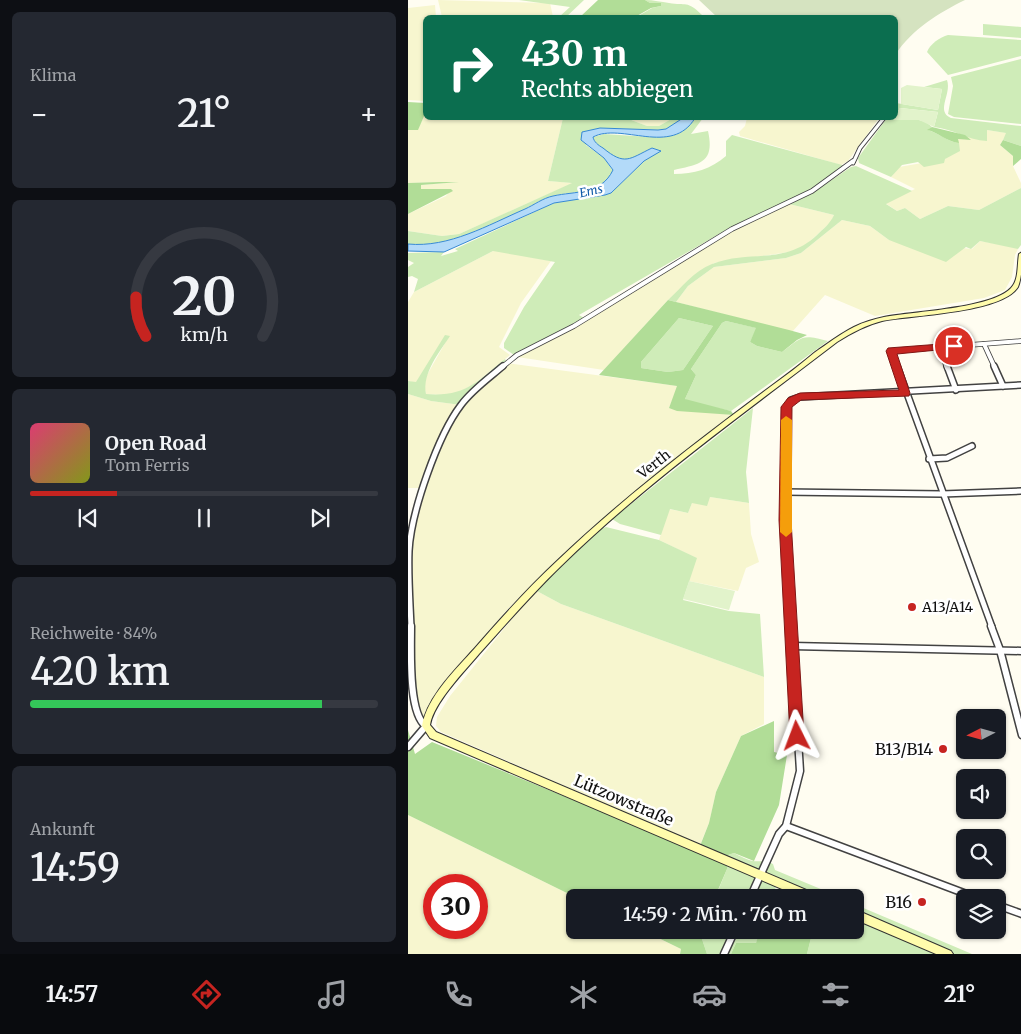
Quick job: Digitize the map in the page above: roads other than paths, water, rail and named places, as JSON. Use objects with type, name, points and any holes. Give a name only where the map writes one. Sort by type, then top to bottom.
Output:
[{"type":"street","points":[[426,726],[420,723],[416,717],[412,700],[410,538],[433,459],[461,406],[487,379],[518,355],[574,326],[732,229],[812,191],[840,173],[852,164],[860,148],[882,120]]},
{"type":"street","name":"Verth","points":[[408,746],[426,726],[430,712],[458,674],[508,613],[550,572],[640,491],[834,341],[855,328],[876,321],[985,303],[1003,297],[1014,289],[1019,279],[1022,254]]},
{"type":"street","points":[[1022,341],[891,351],[1000,650],[1022,735]]},
{"type":"street","points":[[984,344],[1003,386]]},
{"type":"street","points":[[940,347],[956,390]]},
{"type":"street","points":[[754,889],[779,834],[786,826],[800,771],[784,492],[787,407],[791,400],[800,397],[905,393],[1022,385]]},
{"type":"street","points":[[929,459],[946,458],[972,446]]},
{"type":"street","points":[[784,492],[942,494],[1022,491]]},
{"type":"street","points":[[792,646],[1022,651]]},
{"type":"street","name":"Lützowstraße","points":[[426,726],[433,735],[794,889]]},
{"type":"street","points":[[786,826],[956,890]]},
{"type":"street","points":[[1006,908],[1022,914]]},
{"type":"street","points":[[864,918],[948,954]]},
{"type":"street","points":[[724,954],[731,939]]},
{"type":"water","name":"Ems","points":[[680,120],[693,120],[685,129],[673,135],[660,137],[604,133],[593,137],[599,146],[610,154],[622,159],[632,158],[652,148],[661,151],[644,161],[611,193],[554,203],[444,252],[408,251],[408,244],[423,244],[453,239],[483,228],[549,197],[587,190],[602,184],[613,170],[604,158],[581,140],[582,132],[600,128],[666,129]]},
{"type":"place","name":"A13/A14","points":[[912,607]]},
{"type":"place","name":"B13/B14","points":[[943,749]]},
{"type":"place","name":"B16","points":[[922,902]]}]
